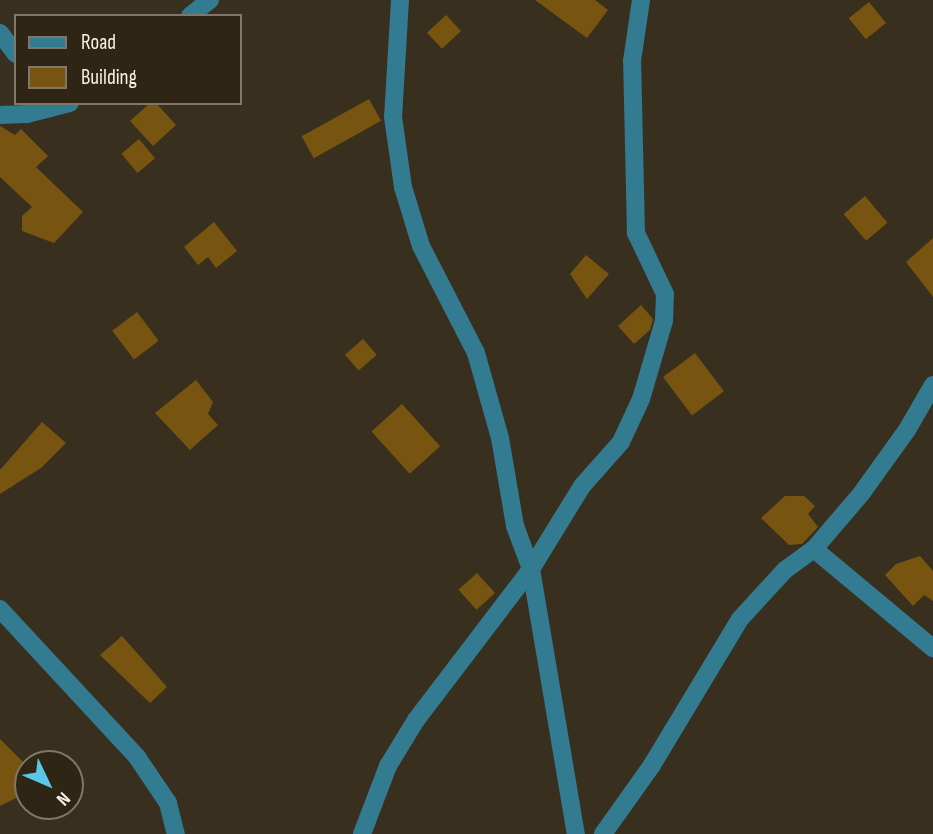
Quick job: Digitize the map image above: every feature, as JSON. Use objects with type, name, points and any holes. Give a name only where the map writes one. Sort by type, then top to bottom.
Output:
[{"type":"street","points":[[192,14],[210,0]]},
{"type":"street","points":[[400,0],[393,117],[403,187],[421,246],[476,354],[500,438],[515,526],[531,569],[576,834]]},
{"type":"street","points":[[362,834],[387,766],[409,732],[531,569],[582,486],[621,442],[641,399],[664,321],[665,294],[636,233],[632,61],[641,0]]},
{"type":"street","points":[[0,33],[14,51]]},
{"type":"street","points":[[0,115],[27,114],[61,105]]},
{"type":"street","points":[[603,834],[652,765],[740,620],[785,570],[814,550],[888,459],[933,385]]},
{"type":"street","points":[[814,550],[933,648]]},
{"type":"street","points":[[0,609],[136,757],[168,803],[176,834]]},
{"type":"building","points":[[535,0],[595,0],[608,10],[587,38]]},
{"type":"building","points":[[869,2],[886,23],[866,39],[849,18]]},
{"type":"building","points":[[446,15],[461,31],[442,49],[427,33]]},
{"type":"building","points":[[369,99],[381,121],[314,158],[302,136]]},
{"type":"building","points":[[148,105],[158,105],[176,125],[153,146],[130,121]]},
{"type":"building","points":[[0,126],[15,135],[21,129],[48,156],[36,167],[83,212],[54,243],[22,231],[22,216],[32,207],[0,177]]},
{"type":"building","points":[[139,139],[155,158],[137,173],[121,154]]},
{"type":"building","points":[[865,196],[887,223],[866,241],[844,214]]},
{"type":"building","points":[[214,222],[237,251],[216,268],[208,257],[198,265],[184,247]]},
{"type":"building","points":[[933,238],[933,297],[906,262]]},
{"type":"building","points":[[586,255],[609,274],[587,299],[570,274]]},
{"type":"building","points":[[641,305],[653,319],[650,330],[634,344],[618,326]]},
{"type":"building","points":[[137,312],[159,341],[134,359],[112,331]]},
{"type":"building","points":[[363,339],[377,355],[359,371],[345,355]]},
{"type":"building","points":[[695,353],[724,391],[692,415],[663,377]]},
{"type":"building","points":[[196,380],[213,402],[208,414],[218,425],[190,450],[155,413]]},
{"type":"building","points":[[402,404],[440,446],[410,474],[372,431]]},
{"type":"building","points":[[42,422],[66,443],[41,468],[0,494],[0,470]]},
{"type":"building","points":[[785,496],[804,496],[815,506],[808,514],[818,527],[802,544],[789,545],[761,518]]},
{"type":"building","points":[[920,556],[933,571],[933,601],[924,595],[913,606],[885,575],[896,564]]},
{"type":"building","points":[[477,573],[495,593],[476,610],[458,590]]},
{"type":"building","points":[[122,636],[167,687],[150,703],[100,655]]},
{"type":"building","points":[[0,739],[14,753],[14,799],[0,806]]}]
